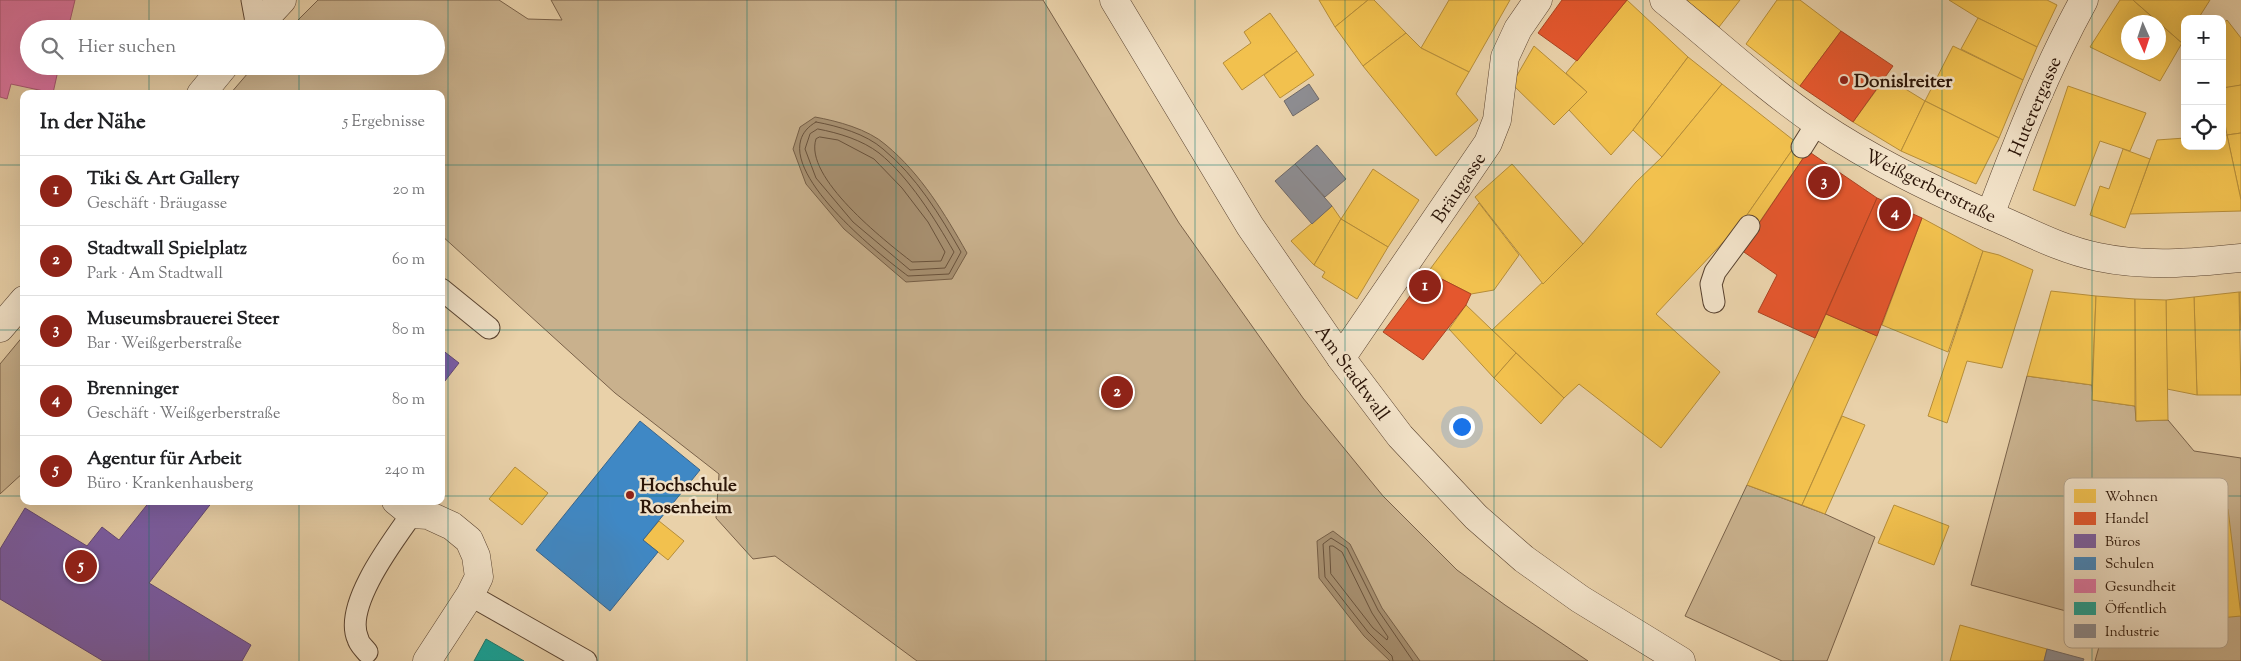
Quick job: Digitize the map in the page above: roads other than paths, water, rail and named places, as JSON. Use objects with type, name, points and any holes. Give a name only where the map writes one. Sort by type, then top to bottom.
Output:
[{"type":"street","points":[[263,20],[282,0]]},
{"type":"street","name":"Am Stadtwall","points":[[1114,0],[1250,226],[1341,358],[1400,436],[1476,517],[1524,559],[1580,599],[1681,661]]},
{"type":"street","name":"Bräugasse","points":[[1341,358],[1488,143],[1497,120],[1505,57],[1518,29],[1538,0]]},
{"type":"street","name":"Weißgerberstraße","points":[[1664,0],[1817,123],[1864,153],[1990,215],[2059,245],[2097,257],[2154,264],[2195,263],[2241,258]]},
{"type":"street","name":"Huterergasse","points":[[1990,215],[2022,129],[2061,42],[2084,0]]},
{"type":"street","points":[[204,90],[217,75]]},
{"type":"street","points":[[0,328],[20,305]]},
{"type":"street","points":[[404,508],[428,515],[452,526],[469,540],[476,556],[479,577],[470,595],[427,661]]},
{"type":"lane","points":[[252,0],[255,20]]},
{"type":"lane","points":[[1802,147],[1817,123]]},
{"type":"lane","points":[[1714,302],[1711,284],[1715,272],[1748,226]]},
{"type":"lane","points":[[445,292],[489,328]]},
{"type":"lane","points":[[367,652],[358,640],[354,622],[361,598],[404,508]]},
{"type":"lane","points":[[470,595],[586,661]]},
{"type":"water","points":[[815,117],[842,123],[879,139],[899,156],[921,182],[941,209],[967,253],[952,279],[906,282],[844,229],[806,184],[793,149],[800,127]]},
{"type":"water","points":[[1333,531],[1350,544],[1382,608],[1420,661],[1390,661],[1364,636],[1319,578],[1317,541]]},
{"type":"place","name":"Donislreiter","points":[[1844,80]]},
{"type":"place","name":"Museumsbrauerei Steer","points":[[1824,182]]},
{"type":"place","name":"Brenninger","points":[[1895,213]]},
{"type":"place","name":"Tiki & Art Gallery","points":[[1425,286]]},
{"type":"place","name":"Stadtwall Spielplatz","points":[[1117,392]]},
{"type":"place","name":"Hochschule Rosenheim","points":[[630,495]]},
{"type":"place","name":"Agentur für Arbeit","points":[[81,566]]}]
